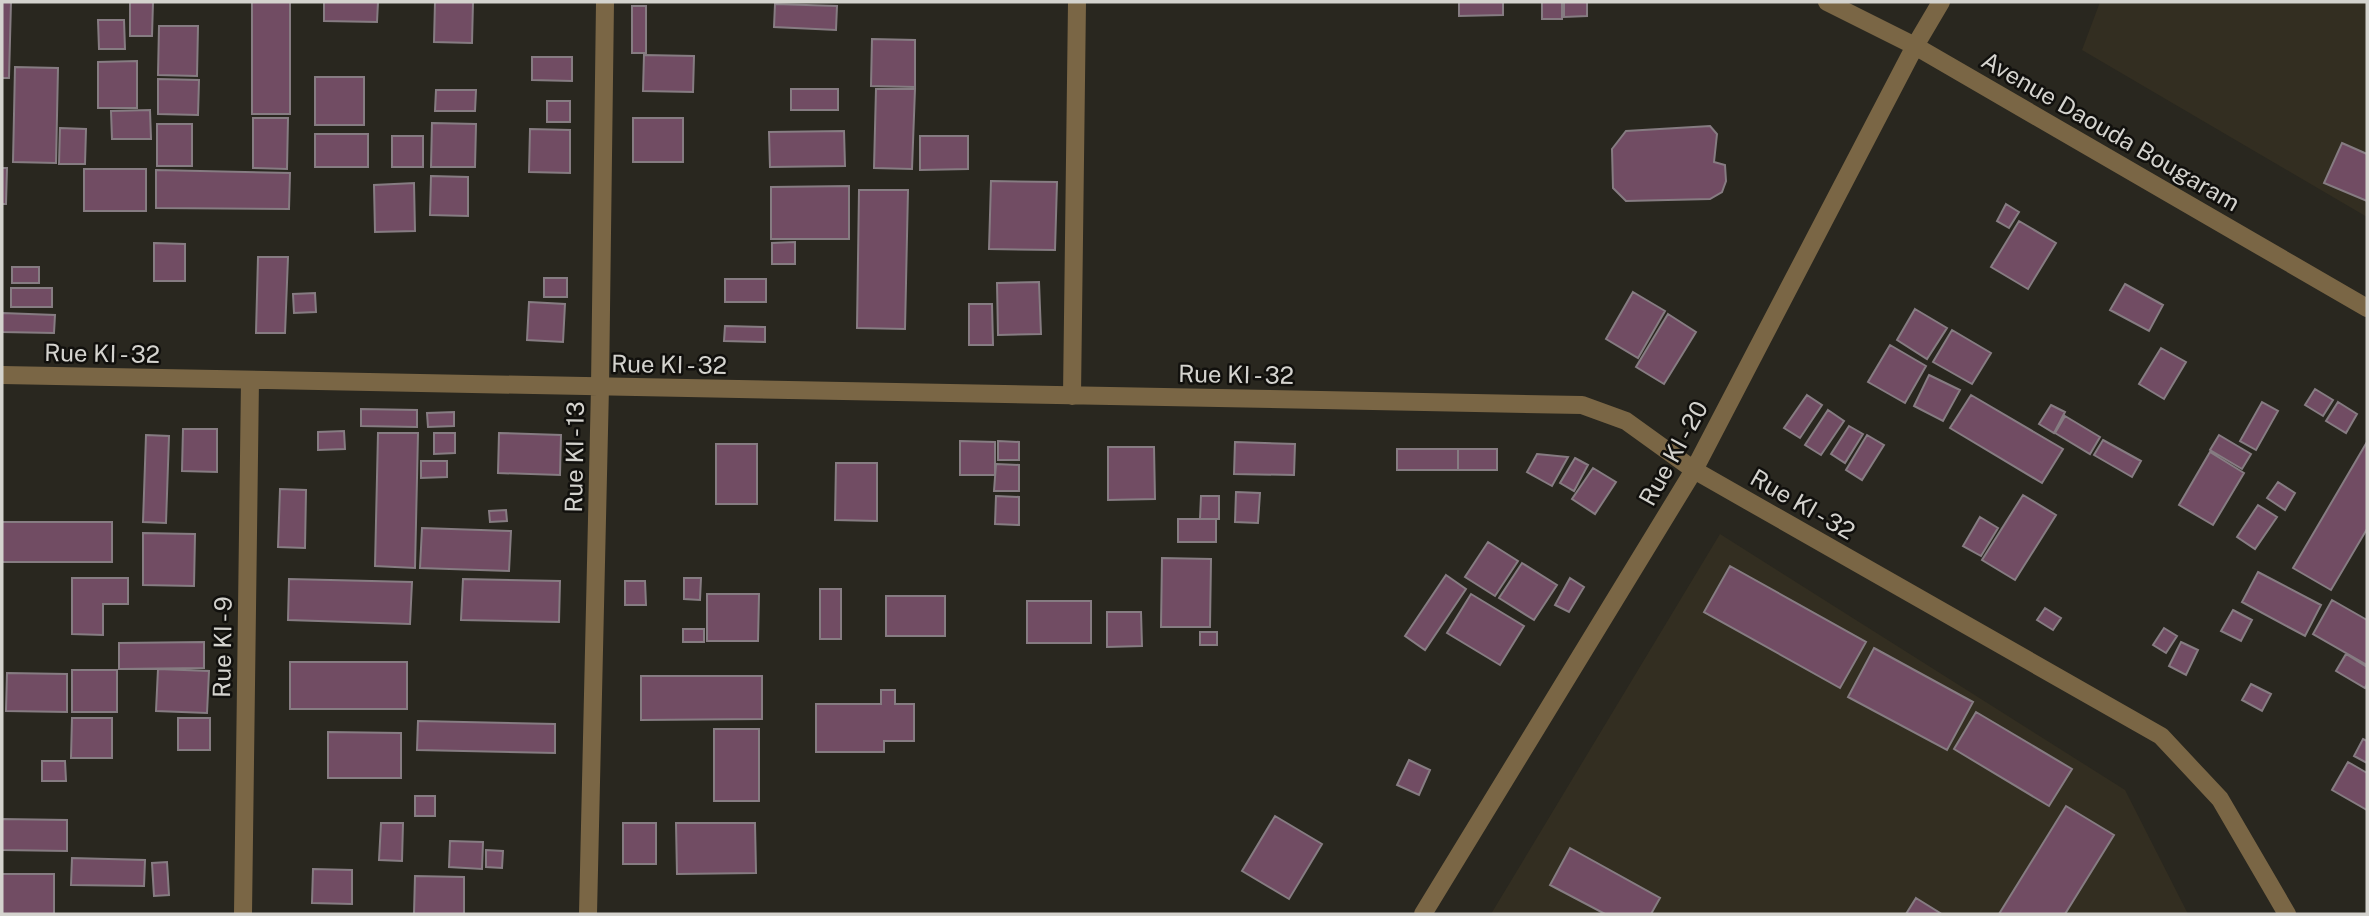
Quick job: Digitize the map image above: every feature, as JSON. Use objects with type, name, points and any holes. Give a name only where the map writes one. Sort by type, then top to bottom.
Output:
[{"type":"street","name":"Rue KI - 13","points":[[588,914],[600,387],[605,2]]},
{"type":"street","points":[[1072,396],[1077,2]]},
{"type":"street","name":"Avenue Daouda Bougaram","points":[[1827,2],[1915,46],[2367,308]]},
{"type":"street","name":"Rue KI - 20","points":[[1423,914],[1694,470],[1915,46],[1941,2]]},
{"type":"street","name":"Rue KI - 32","points":[[2,375],[1582,405],[1626,421],[1694,470],[2161,736],[2220,799],[2287,914]]},
{"type":"street","name":"Rue KI - 9","points":[[243,914],[250,380]]},
{"type":"shaded area","points":[[2100,2],[2367,2],[2367,217],[2082,50]]},
{"type":"shaded area","points":[[1720,534],[2125,790],[2188,914],[1491,914]]},
{"type":"building","points":[[2,2],[11,2],[9,78],[2,78]]},
{"type":"building","points":[[130,2],[153,2],[152,36],[130,36]]},
{"type":"building","points":[[252,2],[290,2],[290,114],[252,114]]},
{"type":"building","points":[[324,2],[378,2],[377,22],[324,21]]},
{"type":"building","points":[[435,2],[473,2],[472,43],[434,42]]},
{"type":"building","points":[[1459,2],[1503,2],[1503,15],[1459,16]]},
{"type":"building","points":[[1542,2],[1562,2],[1562,19],[1542,19]]},
{"type":"building","points":[[1564,2],[1587,2],[1587,16],[1564,17]]},
{"type":"building","points":[[775,4],[837,6],[836,30],[774,27]]},
{"type":"building","points":[[632,6],[646,6],[646,53],[632,53]]},
{"type":"building","points":[[98,20],[124,20],[125,49],[99,49]]},
{"type":"building","points":[[159,26],[198,26],[197,76],[158,75]]},
{"type":"building","points":[[872,39],[915,40],[915,87],[871,86]]},
{"type":"building","points":[[644,55],[694,56],[693,92],[643,91]]},
{"type":"building","points":[[532,57],[572,57],[572,81],[532,80]]},
{"type":"building","points":[[137,61],[137,108],[98,108],[98,62]]},
{"type":"building","points":[[15,67],[58,68],[56,163],[13,162]]},
{"type":"building","points":[[315,77],[364,77],[364,125],[315,125]]},
{"type":"building","points":[[158,79],[199,80],[198,115],[158,114]]},
{"type":"building","points":[[791,89],[838,89],[838,110],[791,110]]},
{"type":"building","points":[[876,89],[915,89],[912,169],[874,168]]},
{"type":"building","points":[[436,90],[476,90],[475,111],[435,111]]},
{"type":"building","points":[[547,101],[570,101],[570,122],[547,122]]},
{"type":"building","points":[[150,110],[151,139],[112,139],[111,111]]},
{"type":"building","points":[[253,118],[288,118],[287,169],[253,168]]},
{"type":"building","points":[[633,118],[683,118],[683,162],[633,162]]},
{"type":"building","points":[[432,123],[476,124],[475,167],[431,167]]},
{"type":"building","points":[[157,124],[192,124],[192,166],[157,166]]},
{"type":"building","points":[[1710,126],[1717,134],[1714,162],[1725,165],[1726,181],[1722,192],[1710,199],[1626,201],[1613,188],[1612,149],[1626,131]]},
{"type":"building","points":[[60,128],[86,129],[85,164],[59,164]]},
{"type":"building","points":[[530,129],[570,130],[570,173],[529,172]]},
{"type":"building","points":[[844,131],[845,166],[770,167],[769,132]]},
{"type":"building","points":[[315,134],[368,134],[368,167],[315,167]]},
{"type":"building","points":[[392,136],[423,136],[423,167],[392,167]]},
{"type":"building","points":[[920,136],[968,136],[968,169],[920,170]]},
{"type":"building","points":[[2342,143],[2367,154],[2367,201],[2324,183]]},
{"type":"building","points":[[2,168],[7,168],[6,204],[2,204]]},
{"type":"building","points":[[84,169],[146,169],[146,211],[84,211]]},
{"type":"building","points":[[156,170],[290,173],[289,209],[156,208]]},
{"type":"building","points":[[431,176],[468,177],[468,216],[430,215]]},
{"type":"building","points":[[991,181],[1057,182],[1055,250],[989,249]]},
{"type":"building","points":[[414,183],[415,231],[375,232],[374,185]]},
{"type":"building","points":[[849,186],[849,239],[771,239],[771,187]]},
{"type":"building","points":[[859,190],[908,190],[905,329],[857,328]]},
{"type":"building","points":[[2006,204],[2019,212],[2009,228],[1997,221]]},
{"type":"building","points":[[2019,221],[2056,243],[2028,289],[1991,267]]},
{"type":"building","points":[[795,242],[795,264],[772,264],[772,243]]},
{"type":"building","points":[[154,243],[185,244],[185,281],[154,281]]},
{"type":"building","points":[[258,257],[288,257],[285,333],[256,333]]},
{"type":"building","points":[[12,267],[39,267],[39,283],[12,283]]},
{"type":"building","points":[[544,278],[567,278],[567,297],[544,297]]},
{"type":"building","points":[[725,279],[766,279],[766,302],[725,302]]},
{"type":"building","points":[[1039,282],[1041,334],[998,335],[997,283]]},
{"type":"building","points":[[2125,284],[2163,305],[2149,331],[2110,310]]},
{"type":"building","points":[[11,288],[52,288],[52,307],[11,307]]},
{"type":"building","points":[[1633,292],[1665,311],[1638,358],[1606,339]]},
{"type":"building","points":[[315,293],[316,312],[294,313],[293,294]]},
{"type":"building","points":[[529,302],[565,304],[563,342],[527,340]]},
{"type":"building","points":[[969,304],[992,304],[993,345],[969,345]]},
{"type":"building","points":[[1915,309],[1947,328],[1927,359],[1897,340]]},
{"type":"building","points":[[2,313],[55,315],[54,333],[2,332]]},
{"type":"building","points":[[1668,314],[1696,332],[1664,384],[1636,367]]},
{"type":"building","points":[[725,326],[765,327],[765,342],[724,341]]},
{"type":"building","points":[[1952,330],[1991,353],[1972,384],[1933,362]]},
{"type":"building","points":[[1890,345],[1926,366],[1905,403],[1868,382]]},
{"type":"building","points":[[2161,348],[2186,362],[2164,399],[2139,384]]},
{"type":"building","points":[[1929,375],[1960,390],[1943,421],[1914,406]]},
{"type":"building","points":[[2315,389],[2333,400],[2323,416],[2305,405]]},
{"type":"building","points":[[1807,395],[1822,405],[1800,438],[1784,428]]},
{"type":"building","points":[[1971,395],[2063,449],[2042,483],[1950,428]]},
{"type":"building","points":[[2262,402],[2278,411],[2256,450],[2240,441]]},
{"type":"building","points":[[2338,402],[2357,414],[2346,433],[2326,421]]},
{"type":"building","points":[[2051,405],[2065,412],[2054,433],[2039,424]]},
{"type":"building","points":[[361,409],[417,410],[417,427],[361,426]]},
{"type":"building","points":[[1828,410],[1844,421],[1821,455],[1805,445]]},
{"type":"building","points":[[454,412],[454,426],[428,427],[427,413]]},
{"type":"building","points":[[2065,416],[2100,437],[2090,454],[2055,433]]},
{"type":"building","points":[[1849,426],[1863,434],[1845,463],[1831,454]]},
{"type":"building","points":[[183,429],[217,429],[217,472],[182,471]]},
{"type":"building","points":[[344,431],[345,449],[318,450],[318,432]]},
{"type":"building","points":[[378,433],[418,433],[415,568],[375,566]]},
{"type":"building","points":[[434,433],[455,433],[455,453],[434,454]]},
{"type":"building","points":[[499,433],[561,435],[560,475],[498,473]]},
{"type":"building","points":[[146,435],[169,436],[166,523],[143,522]]},
{"type":"building","points":[[1867,435],[1884,445],[1862,480],[1846,470]]},
{"type":"building","points":[[2219,435],[2251,454],[2242,469],[2210,450]]},
{"type":"building","points":[[2103,440],[2141,461],[2132,477],[2094,455]]},
{"type":"building","points":[[960,441],[995,442],[995,475],[960,475]]},
{"type":"building","points":[[998,441],[1019,442],[1019,460],[998,460]]},
{"type":"building","points":[[1235,442],[1295,444],[1294,475],[1234,474]]},
{"type":"building","points":[[2367,442],[2367,529],[2331,590],[2293,568]]},
{"type":"building","points":[[716,444],[757,444],[757,504],[716,504]]},
{"type":"building","points":[[1108,447],[1154,447],[1155,499],[1108,500]]},
{"type":"building","points":[[1397,449],[1458,449],[1458,470],[1397,470]]},
{"type":"building","points":[[1458,449],[1497,449],[1497,470],[1458,470]]},
{"type":"building","points":[[2210,452],[2244,473],[2213,525],[2179,505]]},
{"type":"building","points":[[1537,454],[1568,457],[1552,486],[1527,472]]},
{"type":"building","points":[[1575,458],[1588,465],[1574,491],[1560,483]]},
{"type":"building","points":[[421,461],[447,461],[447,477],[421,478]]},
{"type":"building","points":[[836,463],[877,463],[877,521],[835,520]]},
{"type":"building","points":[[996,464],[1019,465],[1019,491],[994,491]]},
{"type":"building","points":[[1593,468],[1616,482],[1595,514],[1572,499]]},
{"type":"building","points":[[2278,482],[2295,493],[2285,510],[2267,498]]},
{"type":"building","points":[[280,489],[306,490],[305,548],[278,547]]},
{"type":"building","points":[[1236,492],[1260,493],[1258,523],[1235,522]]},
{"type":"building","points":[[2023,495],[2056,515],[2015,580],[1982,560]]},
{"type":"building","points":[[996,496],[1019,497],[1019,525],[995,524]]},
{"type":"building","points":[[1201,496],[1219,496],[1219,519],[1200,519]]},
{"type":"building","points":[[2258,505],[2277,517],[2255,549],[2237,537]]},
{"type":"building","points":[[506,510],[507,521],[490,522],[489,511]]},
{"type":"building","points":[[1980,517],[1998,528],[1981,556],[1963,546]]},
{"type":"building","points":[[1178,519],[1216,519],[1216,542],[1178,542]]},
{"type":"building","points":[[2,522],[112,522],[112,562],[2,562]]},
{"type":"building","points":[[422,528],[511,531],[509,571],[420,568]]},
{"type":"building","points":[[143,533],[195,534],[194,586],[143,585]]},
{"type":"building","points":[[1488,542],[1518,561],[1495,596],[1465,577]]},
{"type":"building","points":[[1162,558],[1211,559],[1210,627],[1161,627]]},
{"type":"building","points":[[1522,563],[1557,585],[1534,620],[1499,598]]},
{"type":"building","points":[[1730,566],[1866,642],[1840,688],[1704,612]]},
{"type":"building","points":[[2258,572],[2321,605],[2305,636],[2242,602]]},
{"type":"building","points":[[1446,575],[1466,589],[1425,650],[1405,636]]},
{"type":"building","points":[[72,578],[128,578],[128,604],[103,604],[103,635],[72,634]]},
{"type":"building","points":[[684,578],[701,578],[700,600],[684,599]]},
{"type":"building","points":[[1570,578],[1584,587],[1569,612],[1555,605]]},
{"type":"building","points":[[289,579],[412,582],[410,624],[288,620]]},
{"type":"building","points":[[463,579],[560,581],[559,622],[461,620]]},
{"type":"building","points":[[625,581],[645,581],[646,605],[625,605]]},
{"type":"building","points":[[820,589],[841,589],[841,639],[820,639]]},
{"type":"building","points":[[707,594],[759,594],[758,641],[707,641]]},
{"type":"building","points":[[1471,594],[1524,626],[1500,665],[1447,633]]},
{"type":"building","points":[[886,596],[945,596],[945,636],[886,636]]},
{"type":"building","points":[[2332,600],[2367,620],[2367,665],[2313,634]]},
{"type":"building","points":[[1027,601],[1091,601],[1091,643],[1027,643]]},
{"type":"building","points":[[2045,608],[2061,618],[2053,630],[2037,620]]},
{"type":"building","points":[[2233,610],[2252,620],[2241,641],[2221,631]]},
{"type":"building","points":[[1107,612],[1141,612],[1142,646],[1107,647]]},
{"type":"building","points":[[2164,628],[2177,636],[2166,653],[2153,645]]},
{"type":"building","points":[[683,629],[704,629],[704,642],[683,642]]},
{"type":"building","points":[[1200,632],[1217,632],[1217,645],[1200,645]]},
{"type":"building","points":[[204,642],[204,668],[119,669],[119,643]]},
{"type":"building","points":[[2181,642],[2198,650],[2186,675],[2169,666]]},
{"type":"building","points":[[1874,648],[1973,702],[1947,750],[1848,697]]},
{"type":"building","points":[[2346,654],[2367,667],[2365,688],[2336,671]]},
{"type":"building","points":[[290,662],[407,662],[407,709],[290,709]]},
{"type":"building","points":[[158,669],[209,671],[207,713],[156,711]]},
{"type":"building","points":[[72,670],[117,670],[117,712],[72,712]]},
{"type":"building","points":[[7,673],[67,674],[67,712],[6,711]]},
{"type":"building","points":[[641,676],[762,676],[762,719],[641,720]]},
{"type":"building","points":[[2251,684],[2271,694],[2262,711],[2242,700]]},
{"type":"building","points":[[881,690],[895,690],[895,704],[914,704],[914,741],[884,741],[884,752],[816,752],[816,704],[881,704]]},
{"type":"building","points":[[1976,712],[2072,769],[2049,806],[1954,749]]},
{"type":"building","points":[[72,718],[112,718],[112,758],[71,758]]},
{"type":"building","points":[[178,718],[210,718],[210,750],[178,750]]},
{"type":"building","points":[[418,721],[555,724],[555,753],[417,750]]},
{"type":"building","points":[[714,729],[759,729],[759,801],[714,801]]},
{"type":"building","points":[[328,732],[401,733],[401,778],[328,778]]},
{"type":"building","points":[[2363,739],[2367,741],[2367,763],[2354,756]]},
{"type":"building","points":[[1409,760],[1430,770],[1419,795],[1397,785]]},
{"type":"building","points":[[42,761],[65,761],[66,781],[42,781]]},
{"type":"building","points":[[2348,762],[2367,773],[2367,810],[2332,790]]},
{"type":"building","points":[[415,796],[435,796],[435,816],[415,816]]},
{"type":"building","points":[[2066,806],[2114,835],[2065,914],[1999,914]]},
{"type":"building","points":[[1275,816],[1322,844],[1289,899],[1242,871]]},
{"type":"building","points":[[2,819],[67,820],[67,851],[2,850]]},
{"type":"building","points":[[381,823],[403,823],[402,861],[379,860]]},
{"type":"building","points":[[623,823],[656,823],[656,864],[623,864]]},
{"type":"building","points":[[676,823],[755,823],[756,873],[677,874]]},
{"type":"building","points":[[450,841],[483,842],[482,869],[449,867]]},
{"type":"building","points":[[1570,848],[1660,898],[1651,914],[1605,914],[1550,885]]},
{"type":"building","points":[[486,850],[503,851],[502,868],[486,867]]},
{"type":"building","points":[[72,858],[145,860],[144,886],[71,885]]},
{"type":"building","points":[[167,862],[169,895],[154,896],[152,863]]},
{"type":"building","points":[[313,869],[352,870],[352,904],[312,903]]},
{"type":"building","points":[[2,874],[54,874],[54,914],[2,914]]},
{"type":"building","points":[[415,876],[464,877],[464,914],[414,914]]},
{"type":"building","points":[[1916,898],[1940,913],[1906,914]]}]
